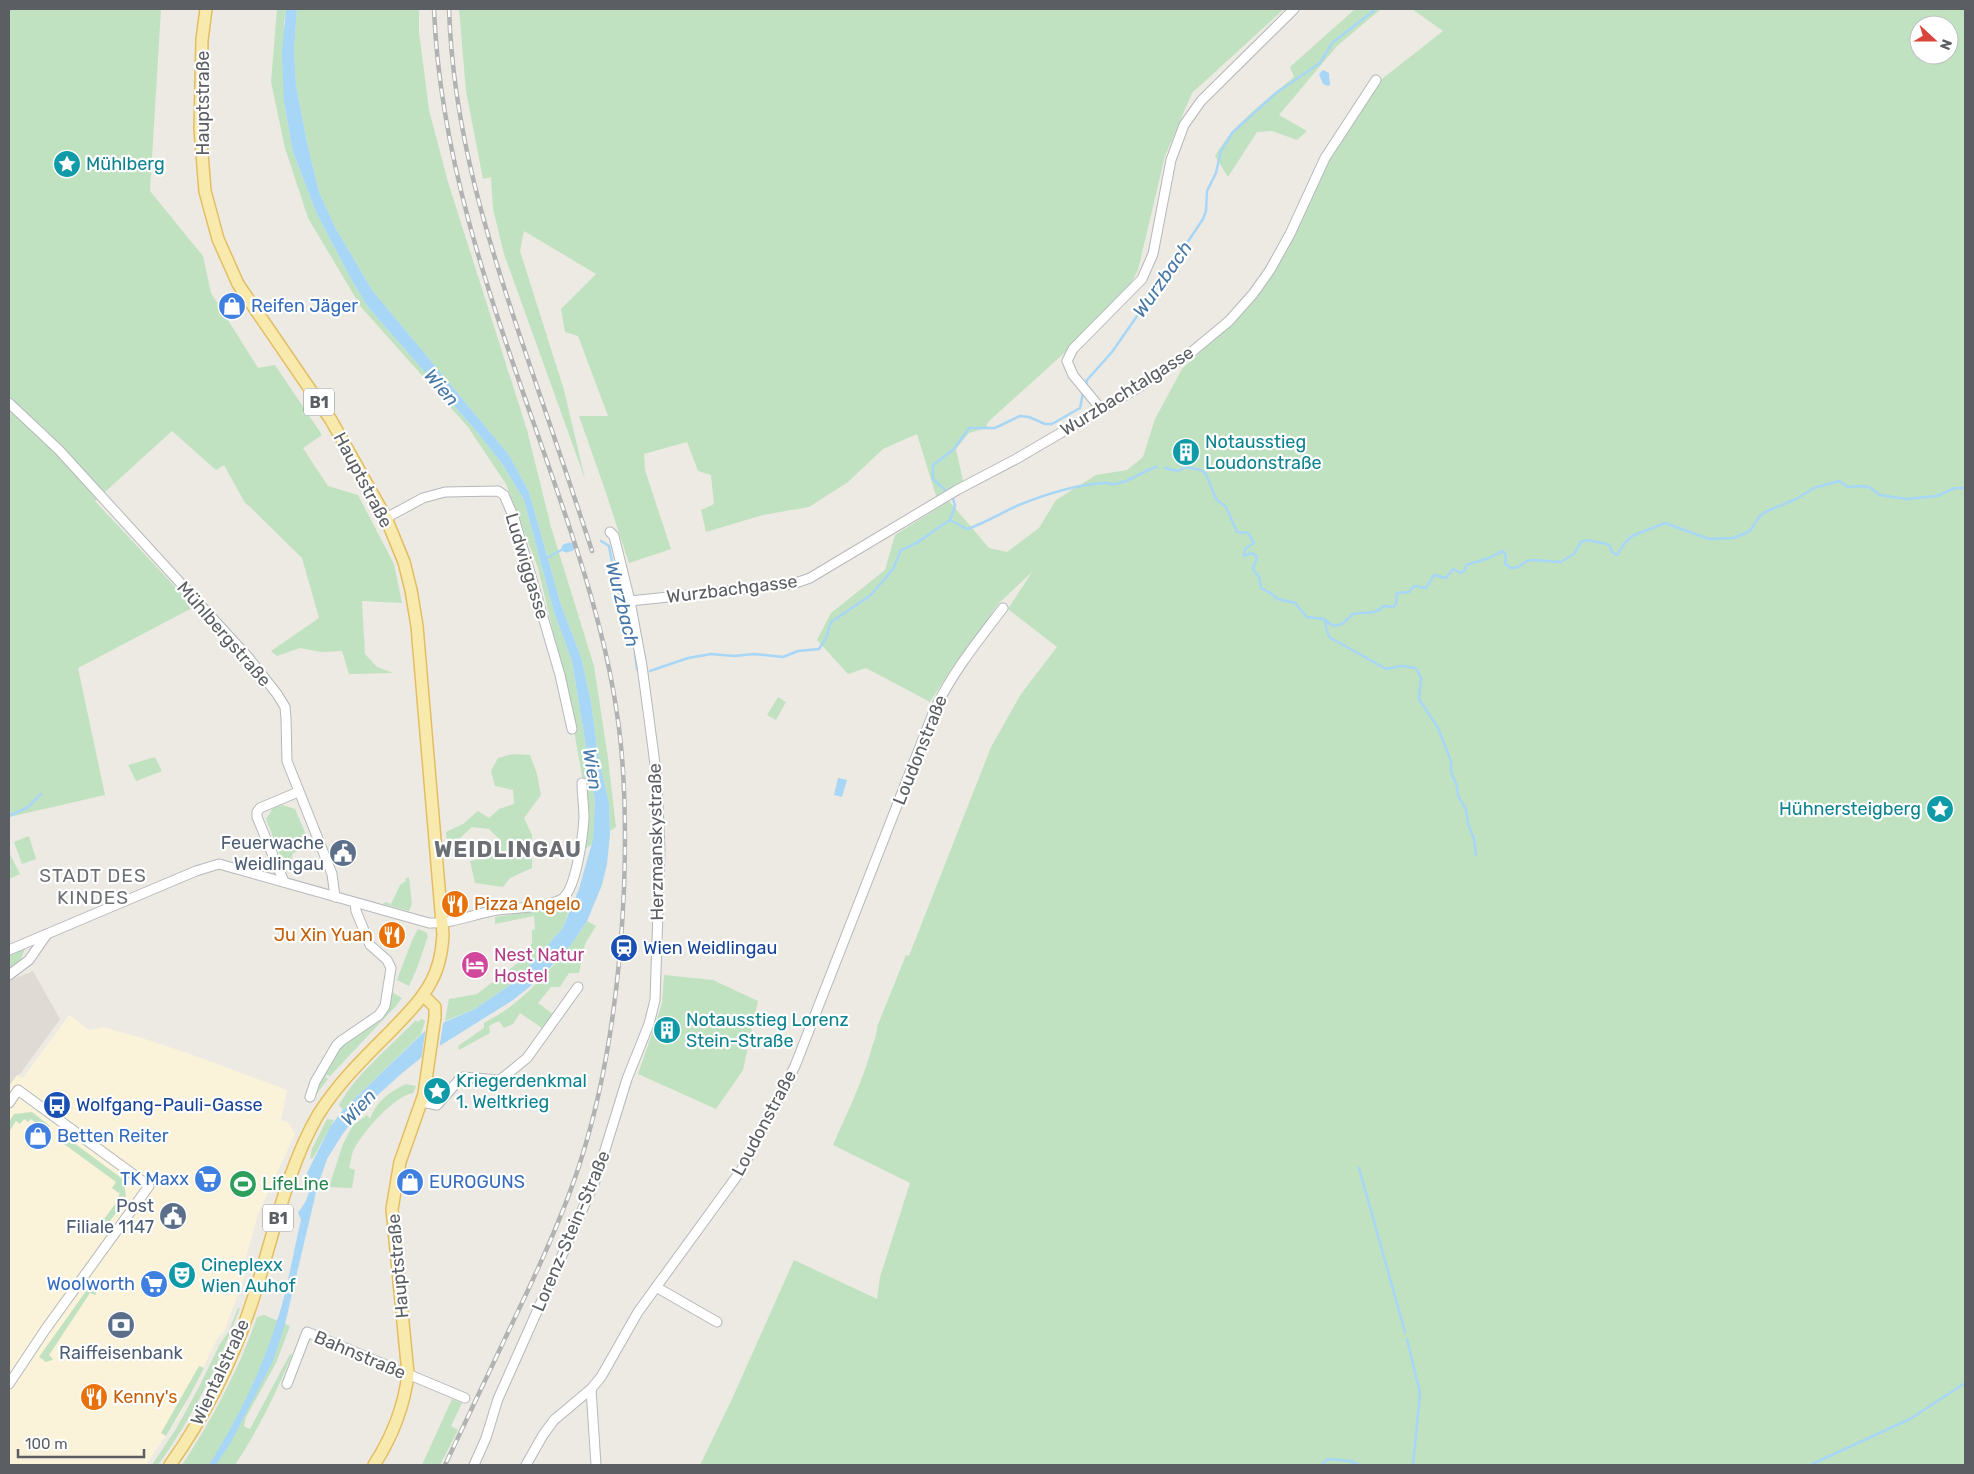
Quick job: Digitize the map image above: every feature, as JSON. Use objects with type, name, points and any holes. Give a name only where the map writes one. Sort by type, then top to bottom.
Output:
[{"type":"main road","name":"Hauptstraße","points":[[206,9],[202,40],[200,129],[205,191],[218,239],[238,284],[331,420],[386,518],[404,562],[417,626],[443,922]]},
{"type":"main road","name":"B1","points":[[423,995],[431,983],[438,965],[443,942],[443,922]]},
{"type":"main road","name":"Hauptstraße","points":[[374,1465],[395,1427],[405,1397],[408,1374],[392,1209],[400,1162],[406,1141],[422,1102],[436,1017],[435,1007],[423,995]]},
{"type":"main road","name":"Wientalstraße","points":[[170,1465],[200,1418],[234,1350],[254,1295],[296,1164],[314,1122],[348,1075],[423,995]]},
{"type":"street","points":[[1101,409],[1073,375],[1067,361],[1073,349],[1142,278],[1153,254],[1171,160],[1184,125],[1200,101],[1294,9]]},
{"type":"street","name":"Wurzbachtalgasse","points":[[940,502],[957,490],[1016,459],[1141,386],[1188,355],[1229,320],[1253,294],[1281,253],[1325,158],[1376,80]]},
{"type":"street","name":"Mühlbergstraße","points":[[9,403],[59,450],[248,656],[277,694],[285,707],[287,761],[332,874],[335,897]]},
{"type":"street","name":"Ludwiggasse","points":[[386,518],[423,498],[445,492],[498,491],[504,495],[514,518],[560,675],[572,730]]},
{"type":"street","name":"Wurzbachgasse","points":[[630,601],[793,584],[810,578],[940,502]]},
{"type":"street","points":[[610,532],[614,536],[630,601]]},
{"type":"street","name":"Herzmanskystraße","points":[[630,601],[642,666],[657,779],[660,851],[657,974]]},
{"type":"street","name":"Loudonstraße","points":[[526,1465],[554,1420],[591,1389],[601,1377],[638,1312],[742,1169],[795,1066],[934,711],[958,667],[1002,608]]},
{"type":"street","points":[[9,950],[196,871],[219,864],[424,923],[443,922],[493,911],[562,900],[574,878],[580,854],[584,817],[582,783]]},
{"type":"street","points":[[284,882],[257,817],[257,812],[260,808],[298,792]]},
{"type":"street","points":[[310,1097],[317,1079],[336,1046],[379,1015],[385,1006],[391,972],[390,964],[370,945],[356,911],[355,903]]},
{"type":"street","points":[[9,975],[29,960],[48,934]]},
{"type":"street","name":"Lorenz-Stein-Straße","points":[[474,1465],[486,1438],[498,1399],[596,1179],[627,1079],[649,1024],[655,1000],[657,974]]},
{"type":"street","points":[[422,1102],[438,1105],[454,1085],[464,1077],[500,1080],[527,1058],[578,987]]},
{"type":"street","points":[[9,1103],[18,1090],[149,1186],[45,1330],[9,1384]]},
{"type":"street","points":[[656,1287],[717,1322]]},
{"type":"street","name":"Bahnstraße","points":[[287,1384],[307,1332],[465,1398]]},
{"type":"street","points":[[591,1389],[596,1465]]},
{"type":"shaded area","points":[[33,971],[60,1019],[9,1086],[9,981]]},
{"type":"shaded area","points":[[69,1015],[89,1030],[103,1027],[142,1038],[287,1090],[281,1120],[289,1123],[295,1134],[258,1214],[246,1258],[245,1274],[225,1330],[217,1339],[181,1413],[146,1465],[9,1465],[9,1086],[17,1075],[23,1078]]},
{"type":"green space","points":[[9,9],[161,9],[150,191],[203,256],[211,293],[258,368],[275,365],[322,435],[303,448],[328,486],[358,495],[394,564],[402,603],[362,601],[365,654],[377,667],[393,673],[349,674],[342,651],[321,652],[300,648],[277,656],[271,651],[319,618],[302,558],[245,503],[224,465],[216,470],[172,431],[95,501],[194,607],[78,668],[105,795],[9,817]]},
{"type":"green space","points":[[277,9],[286,9],[284,23],[284,102],[293,152],[316,212],[368,307],[477,432],[503,465],[524,500],[554,612],[572,661],[595,801],[592,844],[585,849],[587,804],[566,686],[538,568],[506,484],[468,427],[361,307],[308,218],[285,148],[271,82]]},
{"type":"green space","points":[[297,9],[419,9],[419,32],[429,110],[448,182],[527,430],[551,527],[594,666],[616,827],[610,831],[609,803],[598,755],[591,702],[581,657],[561,605],[529,492],[509,455],[372,290],[335,227],[319,192],[296,85],[294,50]]},
{"type":"green space","points":[[459,9],[1284,9],[1192,93],[1165,156],[1138,270],[1130,285],[1082,337],[988,422],[986,428],[969,433],[956,449],[963,481],[936,496],[917,434],[883,449],[848,482],[809,507],[763,515],[706,532],[701,510],[714,504],[711,475],[698,471],[687,442],[644,454],[645,470],[671,549],[629,563],[579,416],[608,416],[578,336],[565,332],[561,309],[596,274],[524,231],[520,251],[564,390],[585,479],[504,254],[493,209],[491,177],[483,179],[466,91]]},
{"type":"green space","points":[[1355,9],[1381,9],[1337,46],[1279,115],[1307,131],[1297,140],[1272,131],[1257,132],[1228,177],[1215,156],[1231,133],[1261,104],[1294,77],[1290,67]]},
{"type":"green space","points":[[1412,9],[1965,9],[1965,1465],[700,1465],[732,1399],[794,1260],[877,1299],[880,1277],[910,1183],[833,1145],[862,1077],[877,1027],[906,955],[909,956],[991,747],[1021,694],[1057,647],[1008,609],[1032,572],[999,603],[930,702],[866,668],[848,674],[817,640],[831,613],[885,570],[895,535],[949,501],[989,548],[1007,552],[1039,528],[1056,500],[1096,475],[1127,470],[1143,457],[1155,419],[1182,369],[1243,313],[1287,244],[1328,152],[1377,87],[1378,82],[1443,31]]},
{"type":"green space","points":[[778,697],[786,702],[776,720],[767,715]]},
{"type":"green space","points":[[513,754],[530,755],[537,774],[541,795],[524,818],[532,835],[532,868],[510,878],[503,887],[475,883],[470,861],[487,854],[500,840],[489,829],[472,827],[458,840],[458,856],[448,856],[446,832],[463,824],[478,811],[489,818],[499,809],[514,804],[513,790],[495,786],[491,771],[498,758]]},
{"type":"green space","points":[[155,757],[162,771],[136,781],[128,765]]},
{"type":"green space","points":[[282,805],[295,809],[311,846],[293,853],[287,873],[266,819],[273,808]]},
{"type":"green space","points":[[29,836],[36,859],[22,864],[14,842]]},
{"type":"green space","points":[[9,852],[20,874],[9,879]]},
{"type":"green space","points":[[409,877],[412,904],[409,911],[383,904],[385,902],[391,904],[400,885]]},
{"type":"green space","points":[[554,907],[568,913],[562,929],[516,981],[475,1009],[445,1021],[449,999],[477,994],[523,959],[532,943],[532,930],[535,929],[534,916],[495,924],[495,917]]},
{"type":"green space","points":[[587,921],[596,926],[585,944],[579,973],[569,973],[560,987],[551,987],[538,1003],[553,1014],[542,1028],[520,1013],[513,1024],[504,1028],[499,1021],[489,1026],[490,1033],[459,1050],[458,1046],[484,1028],[484,1023],[510,1007],[542,978]]},
{"type":"green space","points":[[418,929],[426,932],[428,936],[409,986],[397,980]]},
{"type":"green space","points":[[24,947],[25,949],[20,961],[9,972],[9,953]]},
{"type":"green space","points":[[664,975],[713,980],[758,1001],[743,1070],[716,1109],[638,1074],[662,1003]]},
{"type":"green space","points":[[392,992],[402,998],[330,1076],[327,1075],[325,1077],[328,1079],[311,1101],[318,1082],[340,1047],[378,1022],[386,1012]]},
{"type":"green space","points":[[422,1019],[425,1021],[421,1034],[343,1110],[339,1105],[355,1082],[416,1020],[417,1022]]},
{"type":"green space","points":[[406,1084],[416,1086],[413,1093],[405,1096],[388,1108],[372,1124],[354,1149],[349,1168],[355,1170],[352,1188],[329,1187],[343,1144],[353,1125],[367,1115],[370,1119],[376,1107],[385,1097]]},
{"type":"green space","points":[[32,1112],[50,1126],[47,1131],[31,1119],[28,1122],[24,1119],[20,1124],[16,1121],[9,1132],[9,1122],[14,1114]]},
{"type":"green space","points":[[327,1119],[334,1120],[313,1158],[310,1159],[312,1149]]},
{"type":"green space","points":[[66,1137],[124,1180],[126,1199],[100,1235],[96,1230],[118,1200],[116,1199],[120,1194],[112,1188],[116,1182],[64,1144]]},
{"type":"green space","points":[[89,1287],[96,1290],[96,1295],[90,1293],[49,1355],[53,1359],[46,1362],[39,1357]]},
{"type":"green space","points":[[238,1308],[240,1308],[223,1349],[194,1409],[158,1465],[152,1465],[176,1429],[198,1389],[220,1344],[229,1331]]},
{"type":"green space","points":[[264,1315],[290,1326],[276,1363],[246,1417],[244,1426],[250,1429],[290,1354],[292,1355],[259,1425],[235,1465],[182,1465],[224,1394],[242,1356],[257,1317]]},
{"type":"green space","points":[[199,1366],[204,1368],[166,1436],[161,1433]]},
{"type":"green space","points":[[452,1399],[462,1403],[451,1426],[458,1430],[440,1465],[422,1465]]},
{"type":"water","name":"Wien","points":[[286,9],[297,9],[294,50],[296,85],[319,192],[335,227],[372,290],[509,455],[529,492],[561,605],[581,657],[591,702],[598,755],[609,803],[610,834],[607,864],[602,885],[587,921],[568,949],[537,981],[513,1000],[422,1057],[401,1074],[359,1112],[342,1135],[327,1159],[317,1188],[285,1324],[273,1361],[231,1442],[216,1465],[209,1465],[248,1395],[271,1340],[281,1309],[301,1220],[298,1212],[308,1194],[310,1183],[307,1173],[330,1127],[343,1110],[426,1030],[475,1009],[516,981],[562,929],[579,889],[593,839],[595,801],[572,661],[554,612],[524,500],[503,465],[477,432],[368,307],[316,212],[293,152],[284,102],[282,53]]},
{"type":"water","points":[[1323,70],[1329,73],[1330,85],[1328,86],[1323,84],[1319,74]]},
{"type":"water","points":[[838,778],[847,780],[842,797],[834,795]]},
{"type":"pier","points":[[444,1018],[439,1049],[421,1061],[426,1027]]},
{"type":"waterway","name":"Wurzbach","points":[[1086,385],[1087,380],[1112,352],[1203,219],[1206,211],[1207,191],[1216,173],[1221,151],[1232,133],[1276,93],[1320,63],[1332,43],[1376,9]]},
{"type":"waterway","name":"Wurzbach","points":[[945,490],[933,479],[933,465],[954,449],[969,428],[995,428],[1020,416],[1029,417],[1045,424],[1052,424],[1080,408],[1083,393]]},
{"type":"waterway","points":[[950,520],[967,529],[1019,505],[1050,494],[1082,486],[1121,483],[1157,467]]},
{"type":"waterway","points":[[1165,468],[1178,471],[1186,467],[1201,470],[1206,474],[1216,499],[1226,507],[1237,532],[1248,533],[1254,543],[1245,549],[1244,556],[1252,553],[1257,557],[1253,569],[1259,577],[1261,588],[1278,599],[1295,603],[1307,617],[1324,619],[1333,626],[1342,624],[1353,614],[1377,611],[1384,606],[1393,607],[1396,604],[1397,593],[1409,592],[1414,586],[1426,588],[1434,575],[1446,578],[1453,569],[1461,573],[1465,570],[1466,565],[1489,558],[1503,551],[1506,556],[1505,564],[1511,568],[1518,567],[1532,560],[1561,562],[1574,554],[1581,542],[1587,540],[1607,544],[1612,552],[1617,555],[1632,536],[1665,523],[1709,539],[1734,538],[1750,531],[1759,517],[1765,512],[1796,499],[1814,488],[1839,481],[1848,487],[1869,487],[1880,495],[1906,499],[1937,496],[1955,488],[1965,488]]},
{"type":"waterway","name":"Wurzbach","points":[[650,671],[688,658],[711,654],[734,656],[754,654],[783,657],[798,651],[819,649],[826,638],[831,622],[871,595],[893,569],[901,550],[920,541],[950,520],[955,506],[953,498]]},
{"type":"waterway","name":"Wurzbach","points":[[601,541],[609,546],[617,585],[634,648]]},
{"type":"waterway","name":"Wurzbach","points":[[566,548],[570,547]]},
{"type":"waterway","name":"Wurzbach","points":[[547,558],[561,550]]},
{"type":"waterway","points":[[1324,619],[1329,637],[1386,669],[1401,666],[1416,668],[1421,678],[1419,699],[1438,728],[1451,761],[1451,772],[1457,786],[1458,796],[1466,809],[1476,855]]},
{"type":"waterway","name":"Wurzbach","points":[[635,653],[637,669],[640,671]]},
{"type":"waterway","points":[[9,816],[28,807],[41,794]]},
{"type":"waterway","points":[[1359,1168],[1405,1332]]},
{"type":"waterway","points":[[1407,1339],[1420,1393],[1413,1465]]},
{"type":"waterway","points":[[1810,1465],[1910,1419],[1965,1383]]},
{"type":"waterway","points":[[1321,1465],[1328,1459],[1350,1461],[1359,1465]]},
{"type":"railway","points":[[434,9],[439,76],[450,141],[465,206],[503,333],[583,570],[603,641],[620,736],[625,823],[625,867],[616,994],[605,1064],[589,1132],[573,1184],[552,1238],[445,1465]]},
{"type":"railway","points":[[449,9],[457,99],[465,143],[486,229],[592,551]]},
{"type":"place","name":"Mühlberg","points":[[67,164]]},
{"type":"place","name":"Reifen Jäger","points":[[232,306]]},
{"type":"place","name":"Notausstieg Loudonstraße","points":[[1186,452]]},
{"type":"place","name":"Hühnersteigberg","points":[[1940,809]]},
{"type":"place","name":"Feuerwache Weidlingau","points":[[343,853]]},
{"type":"place","name":"Pizza Angelo","points":[[455,904]]},
{"type":"place","name":"Ju Xin Yuan","points":[[392,935]]},
{"type":"place","name":"Wien Weidlingau","points":[[624,948]]},
{"type":"place","name":"Nest Natur Hostel","points":[[475,965]]},
{"type":"place","name":"Notausstieg Lorenz Stein-Straße","points":[[667,1030]]},
{"type":"place","name":"Kriegerdenkmal 1. Weltkrieg","points":[[437,1091]]},
{"type":"place","name":"Wolfgang-Pauli-Gasse","points":[[57,1105]]},
{"type":"place","name":"Betten Reiter","points":[[38,1136]]},
{"type":"place","name":"TK Maxx","points":[[208,1179]]},
{"type":"place","name":"EUROGUNS","points":[[410,1182]]},
{"type":"place","name":"LifeLine","points":[[243,1184]]},
{"type":"place","name":"Post Filiale 1147","points":[[173,1216]]},
{"type":"place","name":"Cineplexx Wien Auhof","points":[[182,1275]]},
{"type":"place","name":"Woolworth","points":[[154,1284]]},
{"type":"place","name":"Raiffeisenbank","points":[[121,1325]]},
{"type":"place","name":"Kenny's","points":[[94,1397]]},
{"type":"district","name":"WEIDLINGAU","points":[[508,849]]},
{"type":"district","name":"STADT DES KINDES","points":[[93,886]]}]
